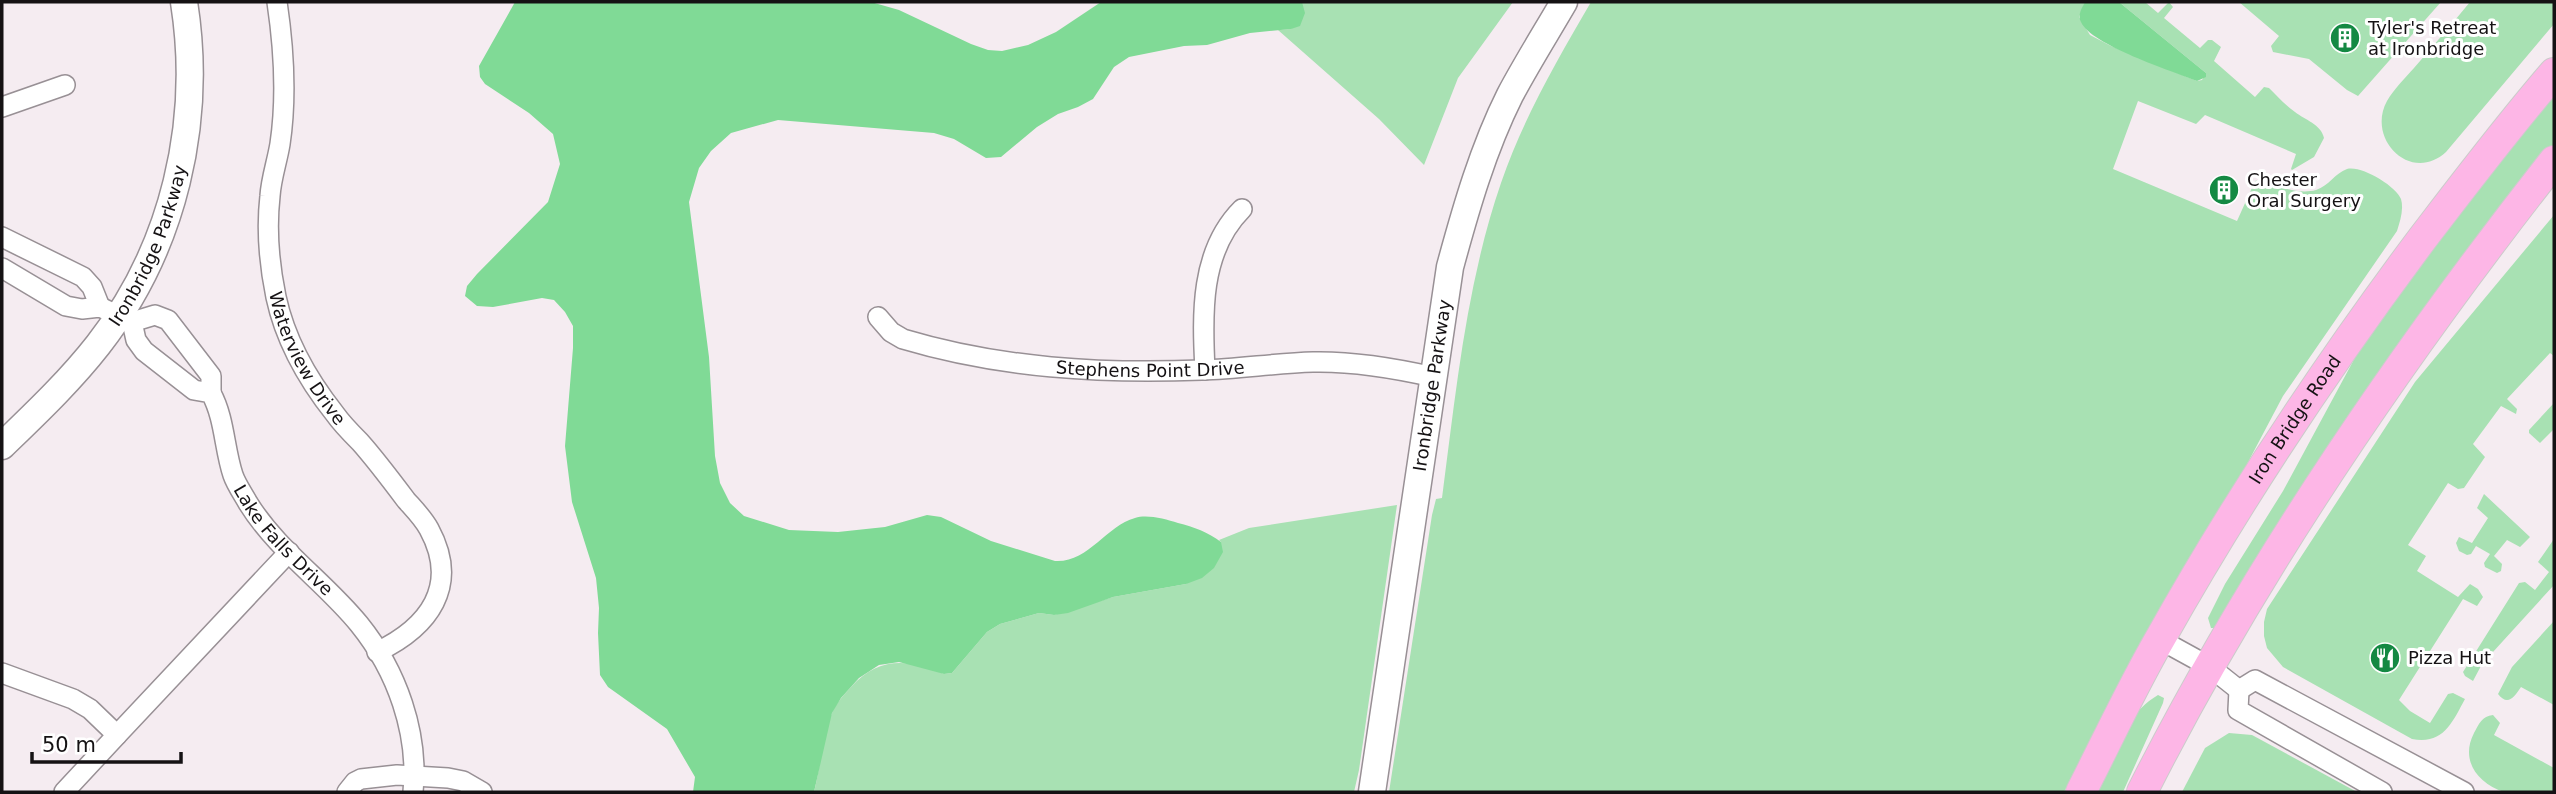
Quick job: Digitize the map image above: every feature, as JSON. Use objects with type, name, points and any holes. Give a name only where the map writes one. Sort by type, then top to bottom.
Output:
[{"type":"main road","name":"Iron Bridge Road","points":[[2081,792],[2159,639],[2223,531],[2327,371],[2465,182],[2554,73]]},
{"type":"main road","points":[[2142,792],[2210,667],[2272,563],[2404,361],[2491,241],[2554,161]]},
{"type":"street","name":"Ironbridge Parkway","points":[[2,446],[76,370],[117,315],[143,274],[162,231],[176,188],[186,143],[190,62],[184,2]]},
{"type":"street","name":"Waterview Drive","points":[[277,2],[285,90],[280,144],[270,194],[267,237],[270,266],[283,321],[297,355],[315,387],[428,526],[436,544],[440,564],[437,594],[426,617],[409,634],[377,652]]},
{"type":"street","name":"Ironbridge Parkway","points":[[1372,792],[1450,267],[1486,150],[1510,95],[1564,2]]},
{"type":"street","points":[[2,107],[65,85]]},
{"type":"street","points":[[1205,370],[1203,331],[1214,253],[1219,237],[1242,209]]},
{"type":"street","points":[[2,237],[82,277],[117,315],[144,351],[194,390],[211,393]]},
{"type":"street","name":"Lake Falls Drive","points":[[2,268],[66,306],[117,315],[155,315],[168,320],[211,376],[211,393],[219,408],[233,475],[249,504],[268,531],[360,625],[377,652],[407,713],[414,744],[414,783]]},
{"type":"street","name":"Stephens Point Drive","points":[[878,317],[891,332],[903,339],[988,360],[1043,367],[1125,371],[1205,370],[1313,362],[1368,365],[1434,377]]},
{"type":"street","points":[[64,792],[289,552]]},
{"type":"street","points":[[2159,639],[2210,667],[2239,690]]},
{"type":"street","points":[[2,673],[73,699],[90,709],[117,735]]},
{"type":"street","points":[[2239,690],[2255,680],[2464,792]]},
{"type":"street","points":[[2239,690],[2238,710],[2382,792]]},
{"type":"street","points":[[347,792],[361,779],[414,783],[463,781],[482,792]]},
{"type":"shaded area","points":[[515,2],[871,2],[899,10],[971,44],[988,50],[1002,51],[1028,45],[1056,32],[1101,2],[1302,2],[1305,13],[1300,26],[1291,29],[1250,33],[1207,45],[1184,46],[1129,57],[1114,67],[1093,99],[1058,114],[1037,127],[1001,157],[986,158],[954,139],[934,133],[778,120],[731,133],[711,151],[699,168],[689,202],[709,357],[715,456],[720,483],[730,503],[744,516],[789,530],[838,532],[885,527],[927,515],[941,517],[991,541],[1055,561],[1077,556],[1125,522],[1150,517],[1195,528],[1221,542],[1223,552],[1214,568],[1202,578],[1186,584],[1113,597],[1068,613],[1039,613],[1000,624],[987,632],[952,673],[944,674],[899,662],[879,665],[859,678],[832,713],[814,792],[693,792],[695,777],[667,729],[608,687],[600,675],[596,578],[572,502],[565,446],[573,326],[554,300],[542,298],[493,307],[477,306],[465,296],[467,286],[477,274],[548,202],[560,164],[553,134],[529,113],[485,84],[480,77],[479,66]]},
{"type":"shaded area","points":[[1302,2],[1513,2],[1458,78],[1424,165],[1379,119],[1278,30],[1291,29]]},
{"type":"shaded area","points":[[1591,2],[2085,2],[2079,17],[2090,35],[2197,81],[2202,80],[2206,73],[2119,2],[2145,2],[2158,13],[2169,2],[2173,7],[2164,18],[2200,48],[2208,40],[2212,40],[2221,47],[2214,61],[2255,97],[2264,87],[2269,88],[2291,109],[2316,126],[2324,138],[2314,157],[2292,170],[2296,154],[2205,115],[2196,124],[2138,101],[2113,169],[2237,221],[2255,181],[2259,180],[2287,189],[2309,191],[2321,188],[2347,169],[2361,170],[2392,188],[2401,199],[2402,211],[2397,231],[2283,396],[2227,502],[2127,672],[2064,792],[1389,792],[1432,515],[1436,499],[1442,498],[1464,339],[1479,260],[1510,159],[1553,68]]},
{"type":"shaded area","points":[[2085,2],[2119,2],[2206,73],[2206,77],[2197,81],[2100,40],[2081,22],[2080,12]]},
{"type":"shaded area","name":"Tyler's Retreat at Ironbridge","points":[[2239,2],[2441,2],[2358,96],[2309,59],[2273,52],[2271,46],[2279,36]]},
{"type":"shaded area","points":[[2470,2],[2554,2],[2554,24],[2446,152],[2433,161],[2419,163],[2406,160],[2387,142],[2382,130],[2382,115],[2387,101]]},
{"type":"shaded area","points":[[2554,90],[2554,144],[2498,214],[2214,628],[2211,628],[2208,618],[2225,584],[2283,491],[2364,341],[2398,286]]},
{"type":"shaded area","points":[[2554,215],[2554,356],[2550,353],[2507,399],[2517,409],[2516,414],[2501,406],[2473,444],[2485,457],[2464,488],[2458,489],[2448,483],[2408,545],[2426,556],[2417,571],[2458,597],[2470,584],[2478,589],[2483,597],[2477,606],[2463,599],[2399,700],[2410,711],[2430,723],[2448,694],[2453,693],[2465,699],[2451,724],[2439,735],[2432,739],[2412,739],[2283,667],[2267,648],[2264,622],[2267,609],[2415,382]]},
{"type":"shaded area","points":[[2554,403],[2554,429],[2540,443],[2529,430]]},
{"type":"shaded area","points":[[2484,494],[2530,537],[2520,547],[2507,540],[2494,556],[2502,564],[2501,571],[2497,573],[2485,567],[2484,563],[2490,554],[2476,546],[2471,554],[2467,555],[2459,551],[2456,543],[2459,537],[2472,543],[2488,518],[2477,508]]},
{"type":"shaded area","points":[[1397,505],[1354,792],[814,792],[826,731],[834,709],[851,687],[872,670],[884,665],[907,663],[944,674],[952,673],[987,632],[1000,624],[1039,613],[1054,615],[1113,597],[1186,584],[1221,542],[1219,540],[1249,528]]},
{"type":"shaded area","points":[[2554,539],[2554,585],[2482,664],[2473,681],[2463,672],[2519,583],[2525,582],[2535,590],[2549,572],[2538,562]]},
{"type":"shaded area","points":[[2554,621],[2554,705],[2521,687],[2511,699],[2505,700],[2498,694],[2512,667]]},
{"type":"shaded area","points":[[2158,695],[2164,698],[2163,703],[2123,792],[2092,792],[2127,726],[2146,704]]},
{"type":"shaded area","points":[[2493,715],[2500,723],[2494,735],[2554,768],[2554,792],[2504,792],[2486,783],[2479,776],[2470,761],[2470,743],[2481,721]]},
{"type":"shaded area","points":[[2229,733],[2252,735],[2357,792],[2182,792],[2205,748]]},
{"type":"place","name":"Tyler's Retreat at Ironbridge","points":[[2345,38]]},
{"type":"place","name":"Chester Oral Surgery","points":[[2224,190]]},
{"type":"place","name":"Pizza Hut","points":[[2385,658]]}]
